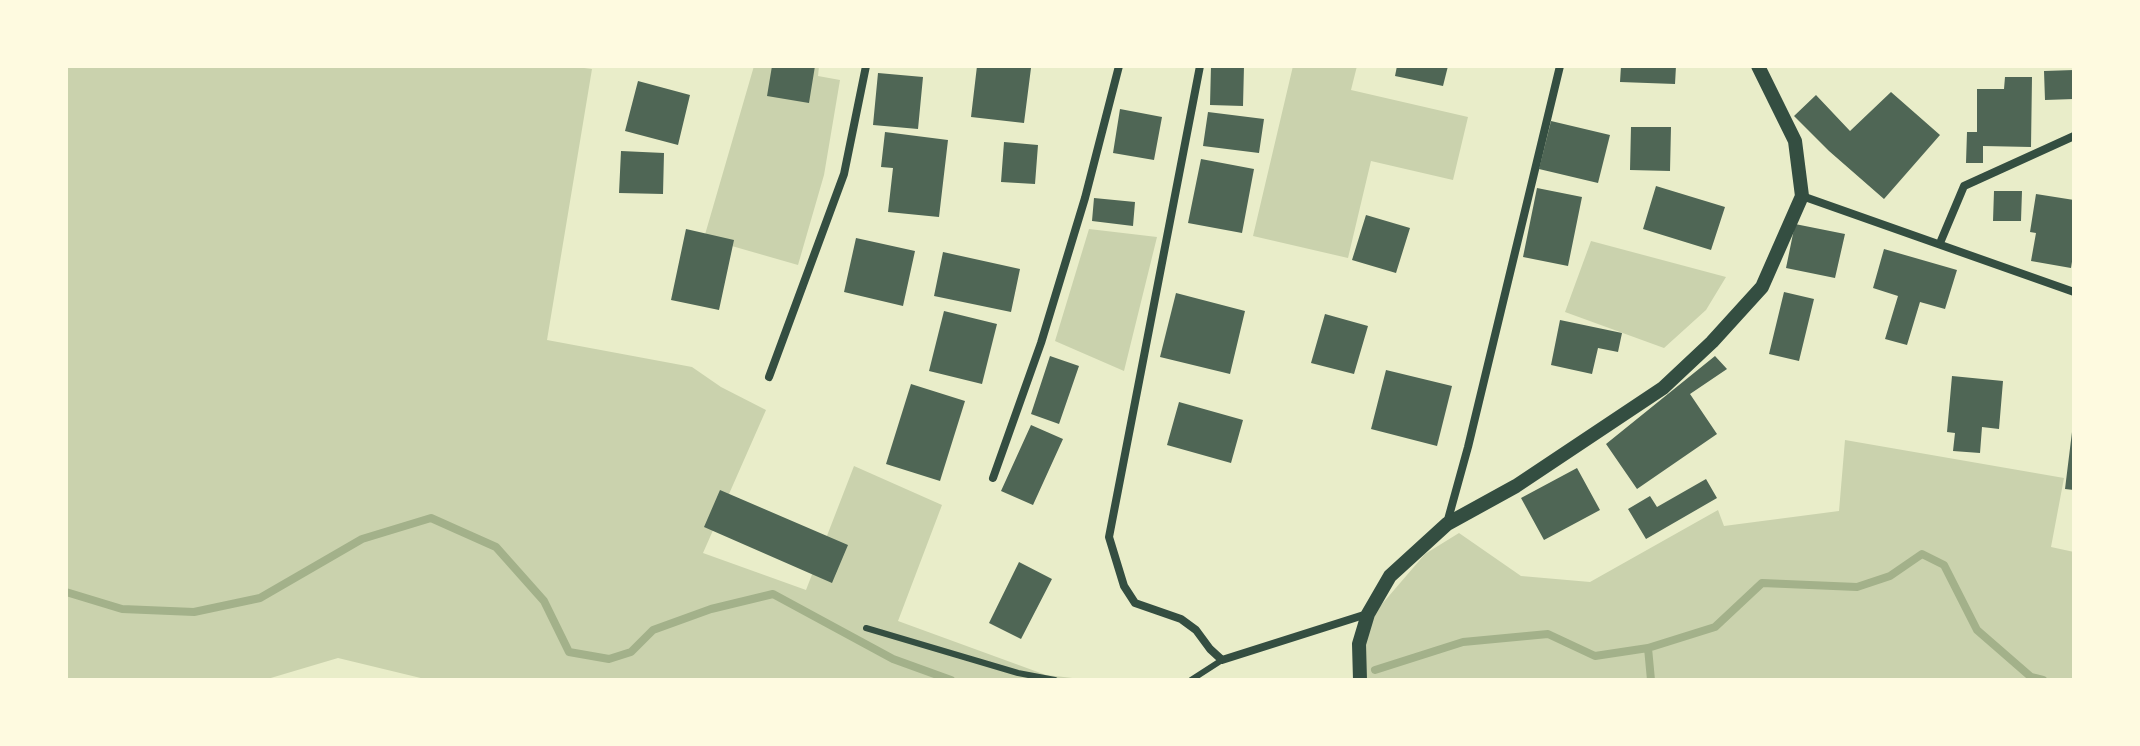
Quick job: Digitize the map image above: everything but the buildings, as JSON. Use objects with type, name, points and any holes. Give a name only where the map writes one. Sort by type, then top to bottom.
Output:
[{"type":"street","points":[[769,377],[844,174],[866,66]]},
{"type":"street","points":[[993,478],[1041,343],[1085,198],[1119,66]]},
{"type":"street","points":[[1200,66],[1109,537],[1124,586],[1135,603],[1181,619],[1196,630],[1222,660],[1368,614]]},
{"type":"street","points":[[1447,524],[1560,66]]},
{"type":"street","points":[[1360,680],[1359,644],[1368,614],[1390,576],[1447,524],[1516,486],[1663,388],[1712,342],[1762,287],[1802,196],[1795,141],[1758,66]]},
{"type":"street","points":[[1940,243],[1964,186],[2074,136]]},
{"type":"street","points":[[1802,196],[2074,292]]},
{"type":"lane","points":[[866,628],[1018,673],[1055,680]]},
{"type":"lane","points":[[1191,680],[1222,660]]},
{"type":"green space","points":[[66,66],[569,66],[592,69],[547,340],[692,367],[721,387],[766,410],[703,553],[806,590],[854,466],[942,505],[898,621],[1046,675],[1090,680],[429,680],[338,658],[264,680],[66,680]]},
{"type":"green space","points":[[754,66],[819,66],[818,76],[840,80],[824,175],[798,265],[704,238]]},
{"type":"green space","points":[[1293,66],[1357,66],[1351,90],[1468,117],[1453,180],[1371,161],[1348,258],[1253,236]]},
{"type":"green space","points":[[1089,229],[1157,237],[1124,371],[1055,341]]},
{"type":"green space","points":[[1591,241],[1726,277],[1706,310],[1664,348],[1565,312]]},
{"type":"green space","points":[[1845,440],[2064,478],[2051,547],[2074,552],[2074,680],[1367,680],[1360,653],[1376,611],[1425,554],[1459,533],[1521,576],[1590,582],[1718,510],[1724,526],[1839,511]]},
{"type":"waterway","points":[[66,592],[122,609],[194,612],[260,598],[362,539],[431,518],[496,547],[544,601],[569,652],[609,659],[631,652],[653,630],[711,609],[773,594],[893,659],[951,680]]},
{"type":"waterway","points":[[1375,670],[1463,642],[1548,634],[1595,656],[1648,648],[1715,627],[1762,583],[1857,587],[1890,576],[1922,554],[1944,565],[1977,630],[2031,677],[2043,680]]},
{"type":"waterway","points":[[1648,648],[1651,680]]}]
